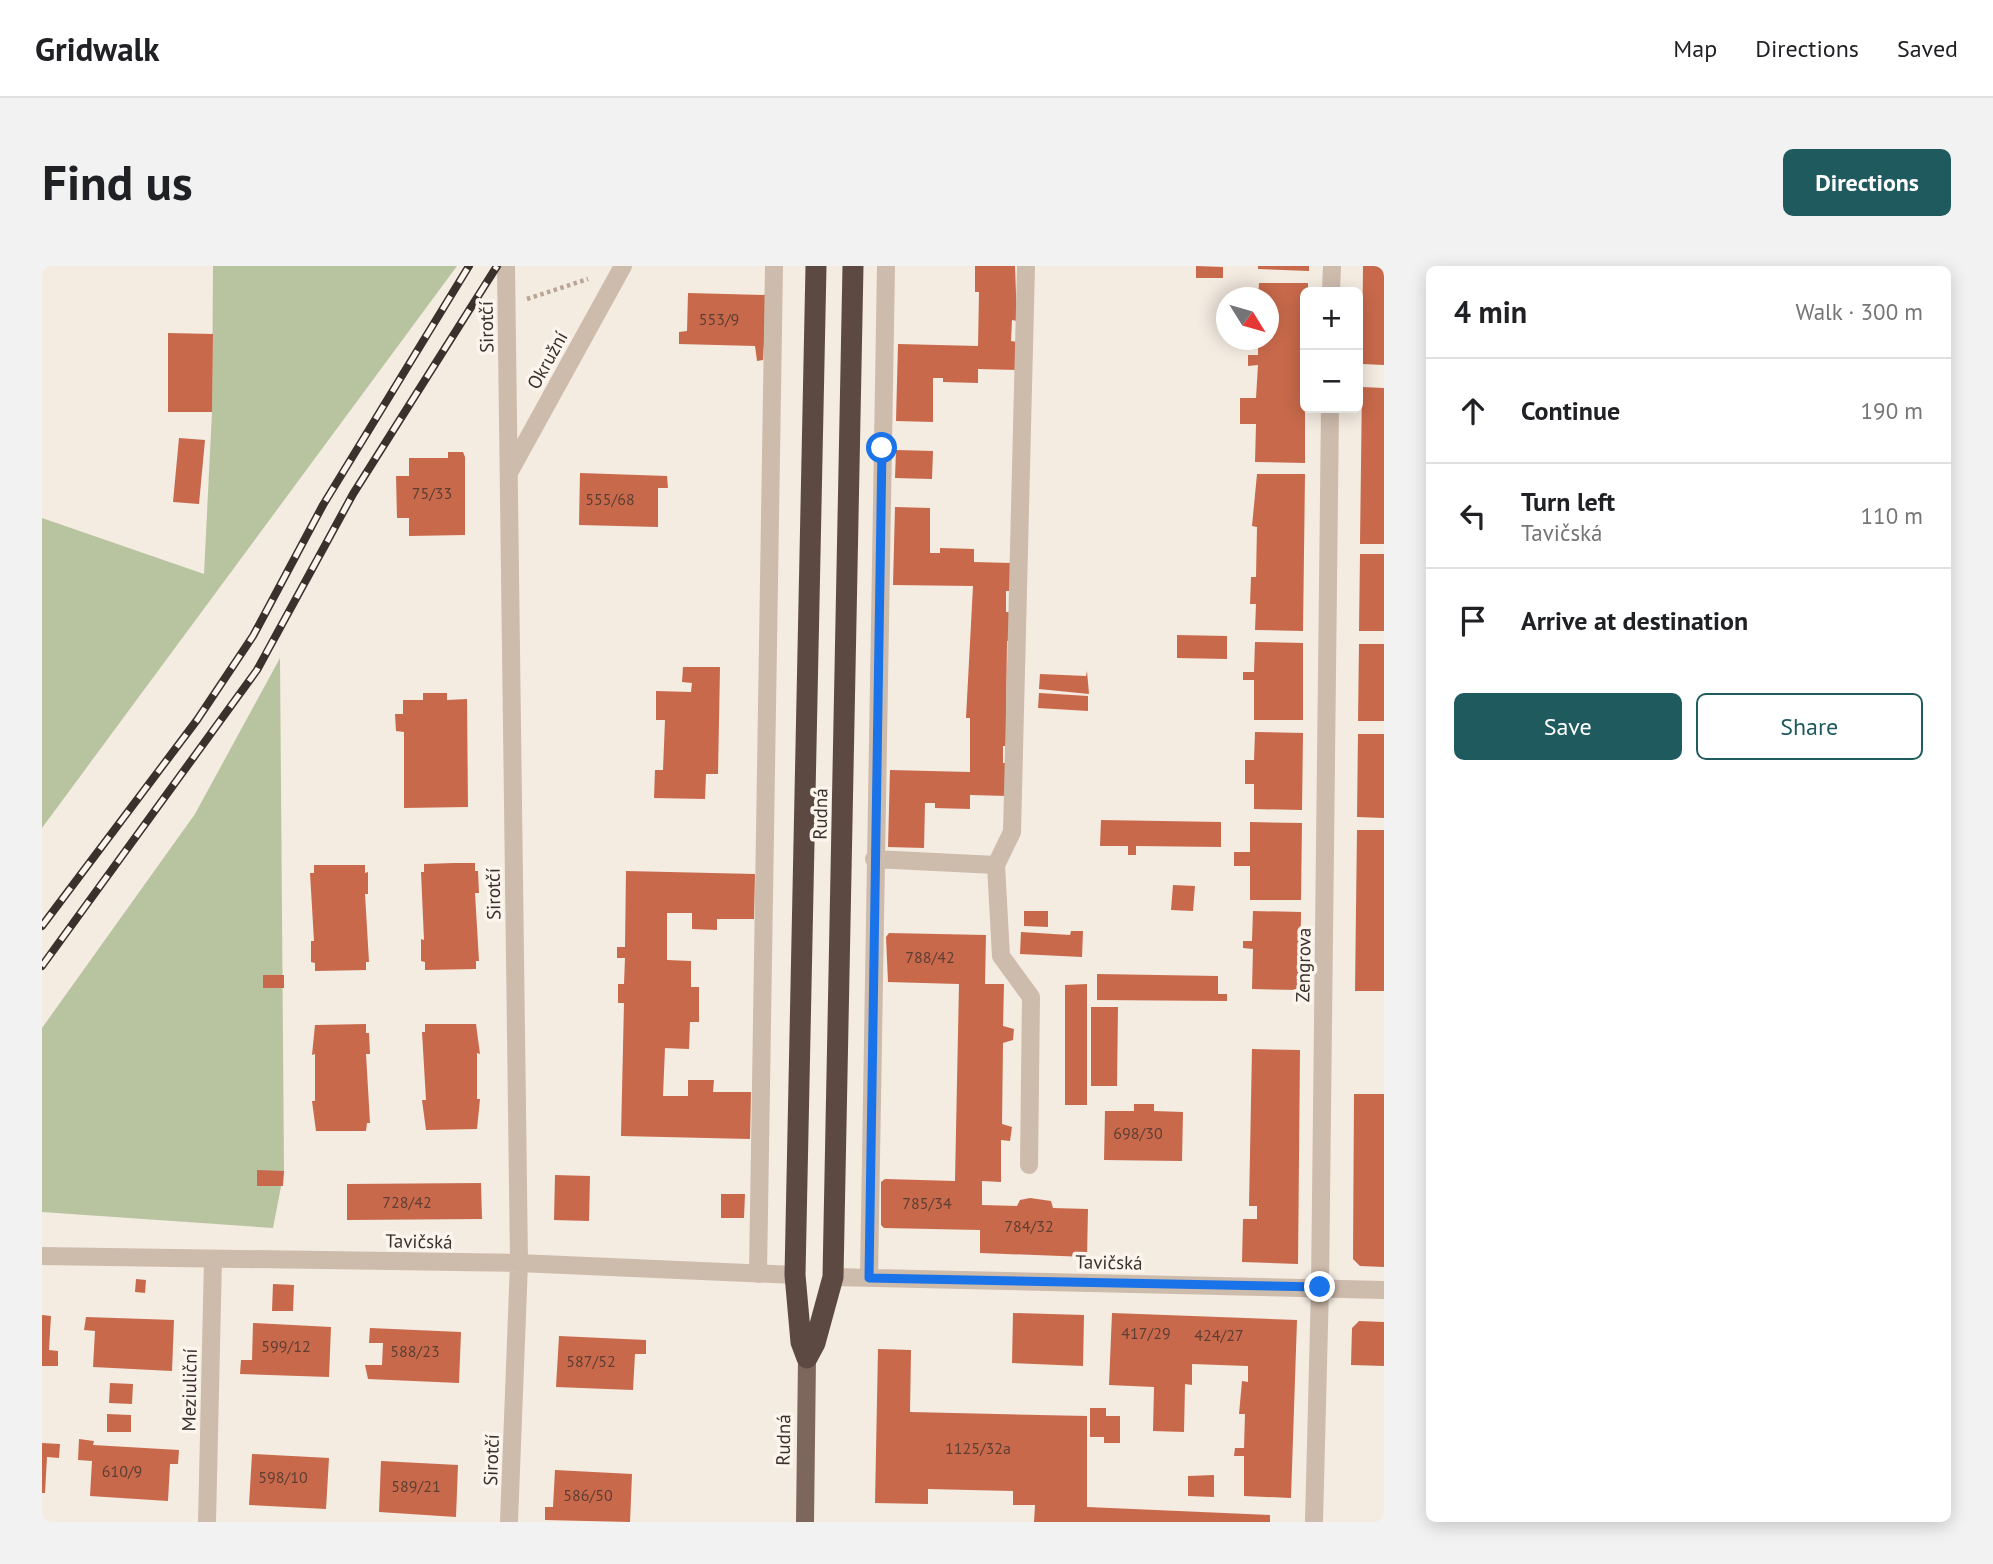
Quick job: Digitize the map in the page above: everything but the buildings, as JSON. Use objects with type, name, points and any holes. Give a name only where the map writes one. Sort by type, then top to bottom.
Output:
[{"type":"highway","name":"Rudná","points":[[807,1358],[801,1342],[795,1275],[816,266]]},
{"type":"highway","name":"Rudná","points":[[807,1358],[815,1343],[833,1277],[853,266]]},
{"type":"main road","name":"Rudná","points":[[805,1522],[807,1358]]},
{"type":"street","name":"Sirotčí","points":[[506,266],[519,1264],[509,1522]]},
{"type":"street","points":[[758,1274],[774,266]]},
{"type":"street","points":[[869,1278],[886,266]]},
{"type":"street","points":[[1026,266],[1012,832],[996,865],[1001,956],[1031,997],[1029,1165]]},
{"type":"street","points":[[1331,287],[1332,266]]},
{"type":"street","name":"Okružní","points":[[508,474],[623,267]]},
{"type":"street","name":"Zengrova","points":[[1314,1522],[1320,1287],[1330,413]]},
{"type":"street","points":[[874,859],[996,865]]},
{"type":"street","name":"Tavičská","points":[[42,1256],[519,1264],[795,1275]]},
{"type":"street","name":"Meziuliční","points":[[207,1522],[213,1259]]},
{"type":"street","name":"Tavičská","points":[[833,1277],[1384,1290]]},
{"type":"path","points":[[507,306],[623,267]]},
{"type":"green space","points":[[213,266],[457,266],[42,828],[42,518],[204,574],[212,412]]},
{"type":"green space","points":[[280,658],[284,1171],[273,1228],[42,1212],[42,1028],[195,814]]},
{"type":"railway","points":[[42,926],[197,720],[253,636],[323,505],[469,266]]},
{"type":"railway","points":[[42,966],[257,670],[353,494],[497,266]]},
{"type":"route","points":[[882,448],[869,1278],[1320,1287]]}]
